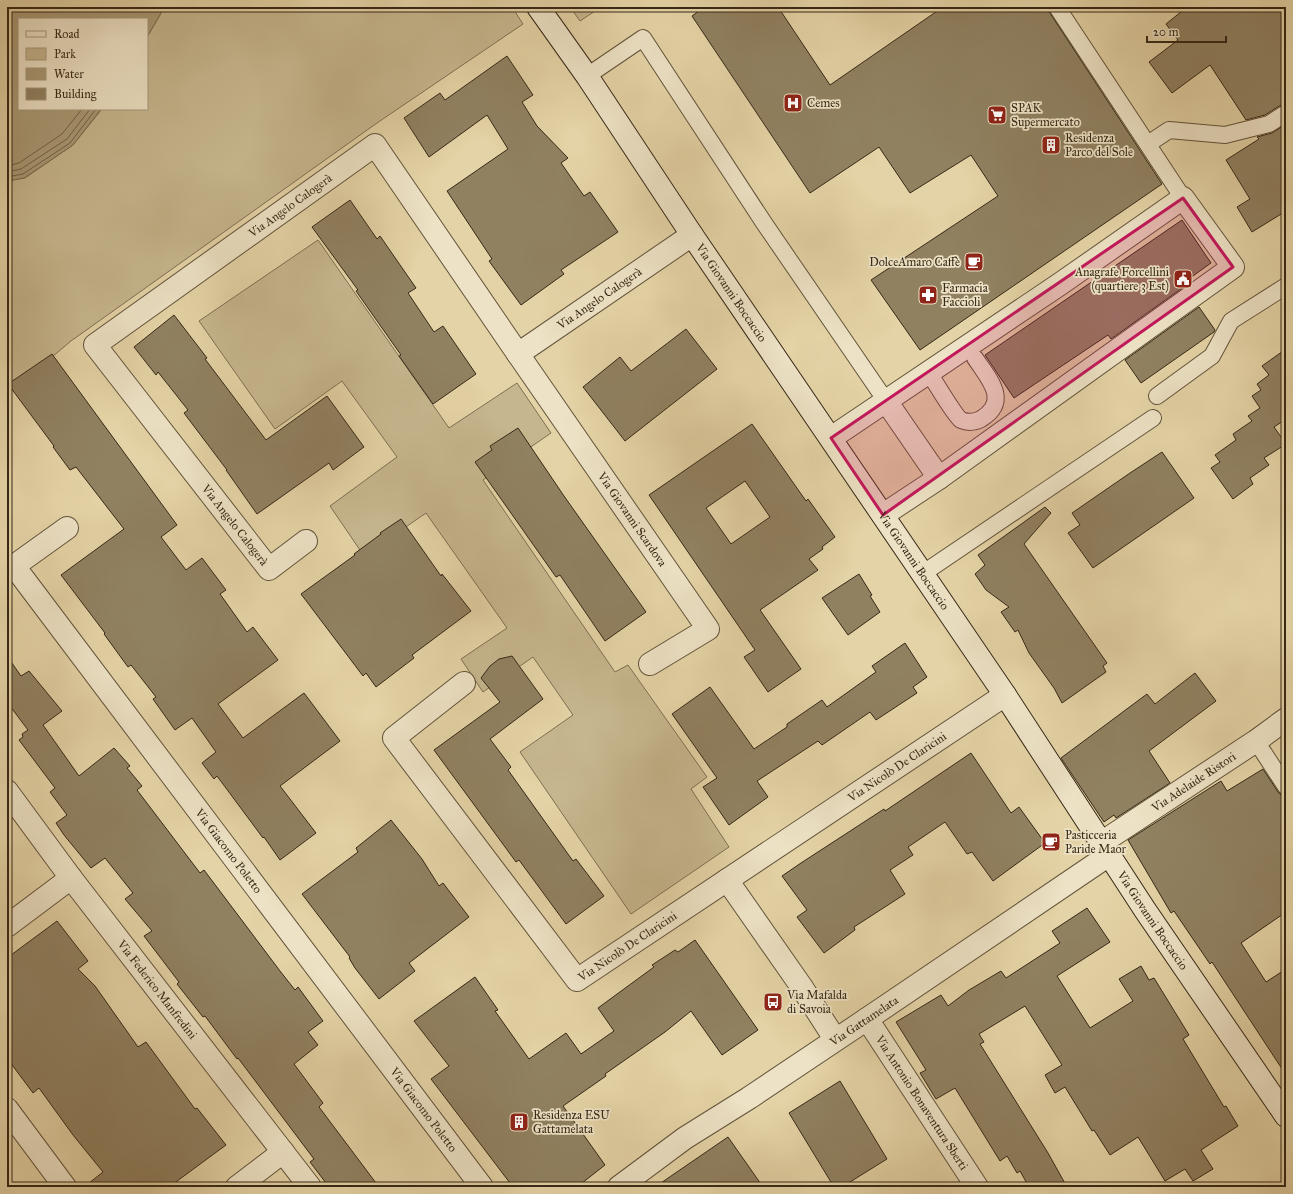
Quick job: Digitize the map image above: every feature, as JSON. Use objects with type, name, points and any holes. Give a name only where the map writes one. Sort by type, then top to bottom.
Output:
[{"type":"street","name":"Via Giovanni Boccaccio","points":[[538,7],[587,76],[692,235],[1005,695],[1105,849],[1286,1116]]},
{"type":"street","name":"Via Angelo Calogerà","points":[[306,541],[269,568],[95,345],[375,145],[518,354],[692,235]]},
{"type":"street","points":[[831,438],[1060,284],[1184,198],[1233,267],[939,478],[883,515]]},
{"type":"street","name":"Via Giovanni Scardova","points":[[518,354],[708,629],[650,664]]},
{"type":"street","points":[[886,401],[939,478]]},
{"type":"street","name":"Via Giacomo Poletto","points":[[67,528],[14,566],[482,1187]]},
{"type":"street","name":"Via Nicolò De Claricini","points":[[464,683],[394,738],[577,980],[1005,695]]},
{"type":"street","name":"Via Adelaide Ristori","points":[[1105,849],[1286,719]]},
{"type":"street","name":"Via Federico Manfredini","points":[[7,791],[71,878],[310,1187]]},
{"type":"street","name":"Via Gattamelata","points":[[619,1187],[685,1138],[749,1098],[867,1018],[1105,849]]},
{"type":"street","points":[[7,926],[71,878]]},
{"type":"street","points":[[728,880],[835,1039]]},
{"type":"street","name":"Via Antonio Bonaventura Sberti","points":[[867,1018],[977,1187]]},
{"type":"street","points":[[7,1109],[65,1187]]},
{"type":"street","points":[[238,1187],[283,1152]]},
{"type":"lane","points":[[1058,7],[1184,198]]},
{"type":"lane","points":[[587,76],[643,38],[764,223],[886,401]]},
{"type":"lane","points":[[1148,144],[1170,130],[1225,135],[1269,124],[1286,114]]},
{"type":"lane","points":[[1158,396],[1212,356],[1231,321],[1286,286]]},
{"type":"lane","points":[[928,372],[960,419],[968,423],[978,420],[990,413],[996,401],[994,387],[974,358]]},
{"type":"lane","points":[[922,574],[1153,418]]},
{"type":"lane","points":[[1256,741],[1286,787]]},
{"type":"highlighted area","points":[[1183,198],[1233,267],[883,515],[831,438]]},
{"type":"green space","points":[[163,7],[512,7],[523,24],[377,123],[71,341],[7,395],[7,181],[25,178],[73,145],[101,110],[148,110],[148,35]]},
{"type":"green space","points":[[570,7],[601,7],[580,21]]},
{"type":"green space","points":[[318,240],[449,428],[517,383],[551,433],[483,480],[615,672],[628,665],[707,777],[691,789],[729,847],[631,914],[520,752],[573,715],[533,657],[483,692],[461,659],[507,628],[426,513],[364,556],[330,506],[397,457],[342,381],[275,429],[199,321]]},
{"type":"water","points":[[7,7],[163,7],[148,35],[148,18],[18,18],[18,110],[100,110],[73,145],[24,178],[7,181]]},
{"type":"building","name":"Residenza Parco del Sole","points":[[704,7],[778,7],[830,85],[943,7],[1046,7],[1162,184],[920,350],[871,280],[998,196],[971,155],[910,193],[879,147],[810,193],[692,16]]},
{"type":"building","points":[[1187,7],[1286,7],[1286,104],[1281,105],[1265,115],[1246,120],[1210,65],[1172,93],[1149,62],[1178,40],[1166,24]]},
{"type":"building","points":[[507,56],[533,95],[522,102],[537,126],[568,158],[561,163],[584,196],[590,192],[618,232],[561,270],[564,274],[521,305],[489,261],[492,259],[447,191],[508,149],[487,115],[429,157],[404,118],[440,93],[445,100]]},
{"type":"building","points":[[1286,124],[1286,211],[1252,232],[1237,207],[1250,199],[1226,160],[1259,139],[1257,137],[1272,133]]},
{"type":"building","points":[[350,200],[377,239],[380,236],[416,288],[408,293],[434,332],[443,326],[476,374],[433,404],[356,291],[358,290],[312,227]]},
{"type":"building","points":[[1182,220],[1211,263],[1183,283],[1185,286],[1111,339],[1108,335],[1014,398],[985,355]]},
{"type":"building","points":[[1199,307],[1215,330],[1214,332],[1141,383],[1125,360]]},
{"type":"building","points":[[174,315],[266,440],[327,396],[364,447],[333,470],[329,463],[257,514],[227,470],[184,413],[188,410],[158,372],[156,375],[134,347]]},
{"type":"building","points":[[686,329],[717,369],[625,441],[583,387],[620,357],[631,371]]},
{"type":"building","points":[[1286,349],[1286,419],[1274,427],[1286,444],[1264,458],[1269,465],[1250,478],[1253,484],[1233,499],[1211,468],[1220,462],[1215,455],[1236,440],[1233,434],[1252,421],[1248,416],[1260,408],[1252,396],[1261,390],[1257,384],[1269,375],[1262,366]]},
{"type":"building","points":[[52,354],[177,525],[161,537],[186,570],[202,558],[226,590],[220,594],[247,632],[253,627],[278,660],[218,704],[243,738],[304,693],[340,741],[280,786],[316,833],[280,860],[217,776],[214,779],[202,763],[216,752],[192,718],[175,730],[153,699],[156,697],[131,665],[128,667],[104,634],[105,633],[61,575],[124,529],[76,467],[70,470],[8,384]]},
{"type":"building","points":[[752,424],[806,501],[808,499],[835,537],[822,547],[823,549],[809,559],[818,570],[760,610],[801,669],[768,692],[744,657],[755,650],[649,495]],"holes":[[[745,481],[770,517],[731,544],[706,508]]]},
{"type":"building","points":[[518,428],[646,612],[605,641],[560,575],[556,577],[475,462],[492,450],[490,446]]},
{"type":"building","points":[[1162,452],[1194,498],[1093,568],[1068,533],[1080,525],[1072,513]]},
{"type":"building","points":[[1045,507],[1051,513],[1024,544],[1107,663],[1103,666],[1106,672],[1062,703],[1054,688],[1029,653],[1018,630],[1015,632],[1001,612],[1009,607],[986,590],[975,574],[985,565],[978,555]]},
{"type":"building","points":[[401,519],[441,576],[442,574],[471,611],[412,655],[414,658],[376,687],[366,673],[363,676],[301,594],[355,555],[354,554],[381,534],[380,533]]},
{"type":"building","points":[[859,574],[872,595],[870,596],[880,612],[848,635],[822,598]]},
{"type":"building","points":[[905,643],[927,677],[913,687],[917,693],[876,720],[870,712],[822,745],[818,741],[757,781],[768,797],[729,825],[703,787],[717,778],[672,714],[710,687],[754,749],[787,727],[787,724],[822,700],[827,707],[876,672],[872,666]]},
{"type":"building","points":[[7,656],[21,676],[29,671],[62,711],[43,725],[79,776],[114,748],[130,766],[127,768],[142,786],[137,790],[200,873],[204,870],[280,971],[295,990],[298,987],[323,1021],[308,1032],[318,1045],[294,1064],[323,1103],[319,1107],[379,1187],[329,1187],[310,1162],[314,1159],[238,1058],[237,1059],[205,1016],[203,1017],[177,984],[179,982],[144,936],[152,931],[125,899],[133,893],[105,858],[91,868],[64,835],[56,823],[67,815],[50,792],[55,788],[19,740],[23,737],[22,734],[28,730],[7,702]]},
{"type":"building","points":[[512,656],[543,699],[490,739],[511,767],[508,770],[573,861],[576,859],[604,896],[566,924],[519,860],[516,862],[434,750],[500,702],[481,678],[490,666],[499,659]]},
{"type":"building","points":[[1195,673],[1216,701],[1149,751],[1170,783],[1116,818],[1114,815],[1104,822],[1061,758],[1147,694],[1155,704]]},
{"type":"building","points":[[971,753],[1011,813],[1019,807],[1045,843],[993,881],[972,852],[967,854],[945,822],[908,847],[913,855],[890,870],[905,894],[854,927],[855,930],[824,953],[797,917],[807,910],[782,876],[884,809],[885,811]]},
{"type":"building","points":[[1263,769],[1278,792],[1281,795],[1286,796],[1286,912],[1241,943],[1266,982],[1286,969],[1286,1075],[1212,962],[1210,964],[1174,911],[1171,913],[1128,840],[1221,781],[1227,791]]},
{"type":"building","points":[[391,820],[422,859],[439,886],[443,883],[469,917],[409,963],[415,971],[379,999],[355,968],[349,958],[350,957],[302,894],[358,852],[356,848]]},
{"type":"building","points":[[1087,908],[1110,942],[1057,976],[1090,1028],[1133,1001],[1119,979],[1141,966],[1149,980],[1154,978],[1189,1035],[1183,1039],[1224,1107],[1226,1106],[1238,1126],[1201,1150],[1213,1169],[1193,1181],[1185,1169],[1165,1181],[1138,1137],[1110,1155],[1094,1130],[1092,1131],[1065,1087],[1055,1093],[1045,1075],[1062,1065],[1025,1006],[979,1034],[984,1042],[980,1044],[1048,1153],[1067,1187],[1029,1187],[1020,1171],[1017,1173],[1007,1156],[1000,1161],[955,1088],[936,1099],[920,1073],[926,1070],[896,1022],[941,995],[948,1006],[969,990],[1001,971],[1006,978],[1060,943],[1052,931]]},
{"type":"building","points":[[57,921],[88,961],[78,969],[95,986],[138,1047],[146,1042],[195,1109],[197,1108],[226,1145],[169,1187],[84,1187],[103,1172],[73,1135],[39,1088],[33,1093],[7,1058],[7,958]]},
{"type":"building","points":[[695,940],[758,1030],[722,1055],[691,1011],[665,1032],[605,1074],[606,1076],[563,1106],[605,1165],[577,1187],[513,1187],[431,1079],[449,1066],[414,1021],[475,977],[498,1010],[495,1011],[529,1059],[566,1033],[581,1054],[614,1031],[598,1008],[654,967],[652,965],[675,950],[678,952]]},
{"type":"building","points":[[840,1081],[887,1159],[842,1187],[834,1187],[789,1113]]},
{"type":"building","points":[[728,1137],[763,1187],[655,1187]]},
{"type":"place","name":"Cemes","points":[[793,103]]},
{"type":"place","name":"SPAK Supermercato","points":[[997,115]]},
{"type":"place","name":"Residenza Parco del Sole","points":[[1051,145]]},
{"type":"place","name":"DolceAmaro Caffè","points":[[974,262]]},
{"type":"place","name":"Anagrafe Forcellini (quartiere 3 Est)","points":[[1183,279]]},
{"type":"place","name":"Farmacia Faccioli","points":[[928,295]]},
{"type":"place","name":"Pasticceria Paride Maor","points":[[1051,842]]},
{"type":"place","name":"Via Mafalda di Savoia","points":[[773,1002]]},
{"type":"place","name":"Residenza ESU Gattamelata","points":[[519,1122]]}]
